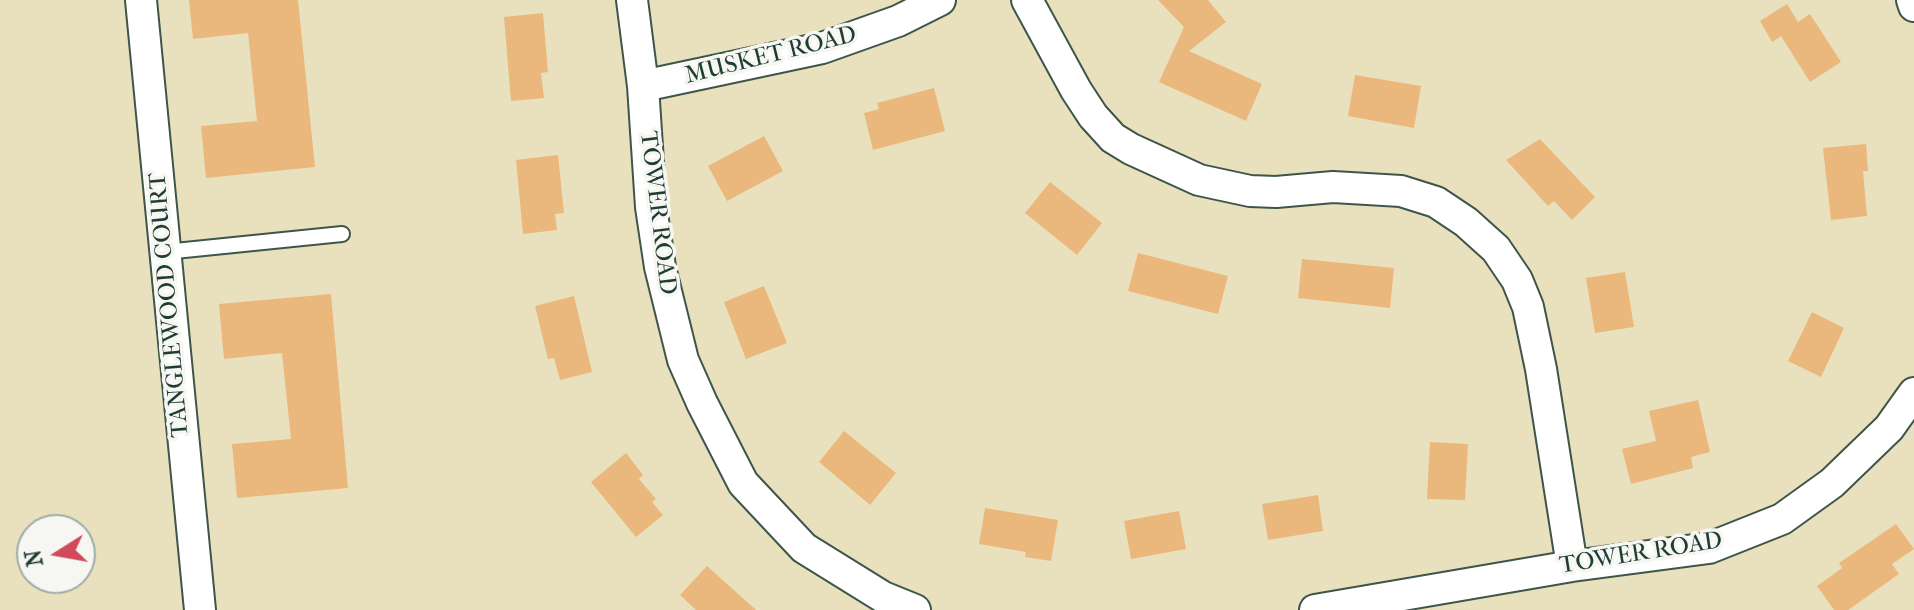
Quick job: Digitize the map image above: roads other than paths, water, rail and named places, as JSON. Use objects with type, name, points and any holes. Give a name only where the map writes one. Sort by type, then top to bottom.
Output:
[{"type":"street","name":"TANGLEWOOD COURT","points":[[141,0],[200,610]]},
{"type":"street","name":"TOWER ROAD","points":[[632,0],[643,86],[651,207],[660,267],[683,360],[743,483],[804,548],[883,597],[915,610]]},
{"type":"street","name":"MUSKET ROAD","points":[[643,86],[822,48],[898,21],[940,0]]},
{"type":"street","points":[[1027,0],[1093,116],[1113,138],[1131,149],[1199,180],[1250,191],[1333,187],[1401,191],[1436,202],[1466,222],[1496,249],[1517,280],[1528,307],[1541,369],[1572,566]]},
{"type":"street","points":[[1912,0],[1914,6]]},
{"type":"street","name":"TOWER ROAD","points":[[1315,610],[1572,566],[1709,548],[1782,519],[1832,483],[1889,428],[1914,393]]},
{"type":"lane","points":[[164,252],[342,234]]}]
